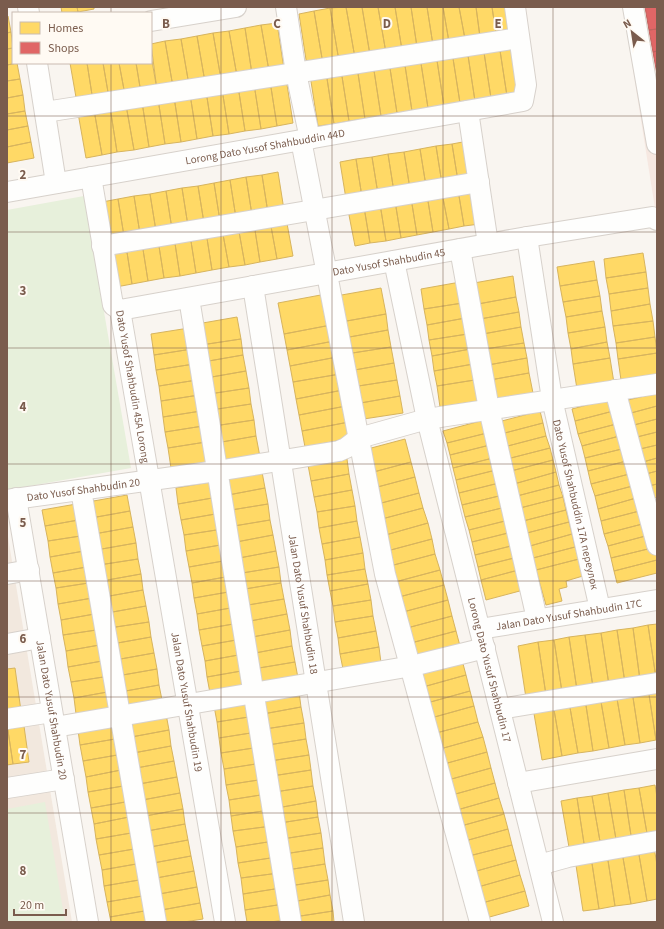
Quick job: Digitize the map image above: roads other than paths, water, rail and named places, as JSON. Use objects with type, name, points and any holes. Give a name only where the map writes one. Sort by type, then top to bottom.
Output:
[{"type":"street","points":[[152,21],[236,7]]},
{"type":"street","points":[[286,7],[314,210],[385,574],[412,666],[480,922]]},
{"type":"street","points":[[45,112],[519,38],[515,7]]},
{"type":"street","points":[[634,7],[657,144]]},
{"type":"street","name":"Lorong Dato Yusof Shahbuddin 44D","points":[[7,192],[523,101],[526,85],[519,38]]},
{"type":"street","points":[[37,64],[56,183]]},
{"type":"street","points":[[468,111],[488,244]]},
{"type":"street","name":"Dato Yusof Shahbudin 45A Lorong","points":[[91,177],[113,305],[120,310],[150,481]]},
{"type":"street","points":[[102,246],[479,182]]},
{"type":"street","name":"Dato Yusof Shahbudin 45","points":[[120,310],[527,237],[652,217],[657,220]]},
{"type":"street","name":"Dato Yusof Shahbuddin 17A переулок","points":[[527,237],[552,399],[600,609]]},
{"type":"street","points":[[460,249],[489,409],[537,619]]},
{"type":"street","name":"Lorong Dato Yusuf Shahbudin 17","points":[[394,261],[427,419],[553,922]]},
{"type":"street","name":"Jalan Dato Yusuf Shahbudin 18","points":[[253,286],[354,922]]},
{"type":"street","points":[[189,298],[290,922]]},
{"type":"street","name":"Dato Yusof Shahbudin 20","points":[[12,499],[150,481],[281,461],[346,448],[359,438],[427,419],[657,384]]},
{"type":"street","points":[[615,390],[657,545]]},
{"type":"street","name":"Jalan Dato Yusuf Shahbudin 19","points":[[150,481],[225,922]]},
{"type":"street","points":[[81,490],[156,922]]},
{"type":"street","name":"Jalan Dato Yusuf Shahbudin 20","points":[[12,499],[29,570],[88,922]]},
{"type":"street","points":[[7,574],[29,570]]},
{"type":"street","name":"Jalan Dato Yusuf Shahbudin 17C","points":[[7,719],[54,719],[120,715],[412,666],[537,619],[657,600]]},
{"type":"street","points":[[7,644],[40,638]]},
{"type":"street","points":[[500,709],[657,683]]},
{"type":"street","points":[[518,783],[657,759]]},
{"type":"street","points":[[7,788],[64,779]]},
{"type":"street","points":[[539,865],[568,857],[657,840]]}]
